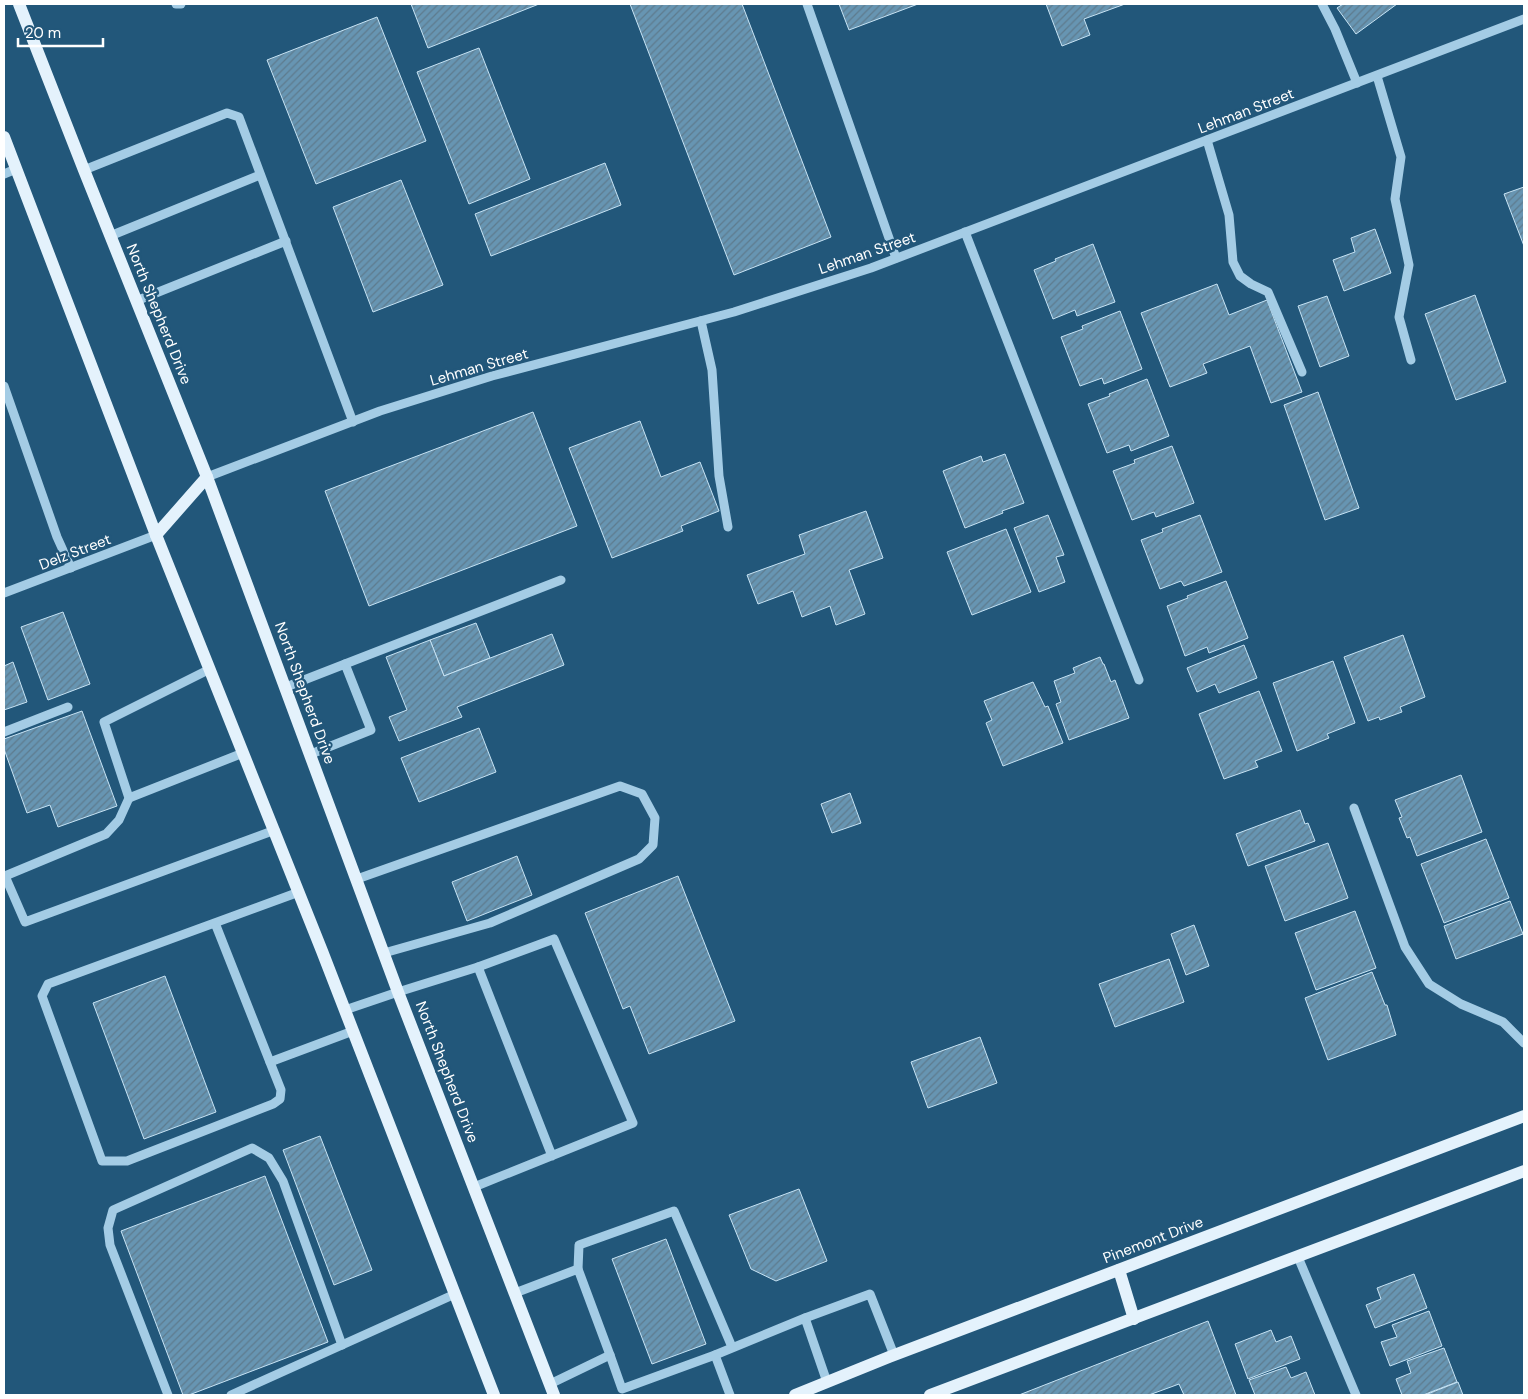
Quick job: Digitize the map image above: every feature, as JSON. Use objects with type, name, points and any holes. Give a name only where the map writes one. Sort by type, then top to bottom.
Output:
[{"type":"main road","name":"North Shepherd Drive","points":[[19,4],[110,236],[208,477],[398,992],[552,1389]]},
{"type":"main road","points":[[4,137],[156,535],[275,830],[494,1395]]},
{"type":"main road","points":[[156,535],[208,477]]},
{"type":"main road","name":"Pinemont Drive","points":[[795,1395],[894,1355],[1524,1116]]},
{"type":"main road","points":[[933,1395],[1524,1171]]},
{"type":"main road","points":[[1119,1270],[1134,1319]]},
{"type":"street","points":[[176,4],[181,4]]},
{"type":"street","points":[[807,4],[896,258]]},
{"type":"street","points":[[1322,4],[1358,83]]},
{"type":"street","name":"Lehman Street","points":[[208,477],[380,412],[492,376],[701,321],[896,258],[1524,19]]},
{"type":"street","points":[[1377,76],[1401,157],[1395,199],[1409,265],[1399,317],[1411,360]]},
{"type":"street","points":[[84,170],[228,113],[239,117],[353,422]]},
{"type":"street","points":[[1207,140],[1229,215],[1233,262],[1240,276],[1268,292],[1302,372]]},
{"type":"street","points":[[4,174],[16,169]]},
{"type":"street","points":[[110,236],[260,175]]},
{"type":"street","points":[[965,232],[1140,680]]},
{"type":"street","points":[[136,301],[286,241]]},
{"type":"street","points":[[701,321],[712,370],[719,476],[728,527]]},
{"type":"street","points":[[4,386],[57,537],[70,568]]},
{"type":"street","name":"Delz Street","points":[[4,594],[156,535]]},
{"type":"street","points":[[286,687],[561,580]]},
{"type":"street","points":[[311,754],[371,730],[346,664]]},
{"type":"street","points":[[210,669],[104,722],[129,798],[120,820],[106,834],[4,874],[25,922],[275,830]]},
{"type":"street","points":[[4,732],[68,707]]},
{"type":"street","points":[[129,798],[244,753]]},
{"type":"street","points":[[357,879],[620,786],[642,794],[655,818],[653,846],[639,859],[490,923],[384,953]]},
{"type":"street","points":[[1354,808],[1406,947],[1430,984],[1461,1004],[1502,1022],[1524,1043]]},
{"type":"street","points":[[215,923],[281,1090],[280,1098],[273,1104],[127,1161],[102,1161],[42,996],[48,984],[299,892]]},
{"type":"street","points":[[345,1010],[478,967],[554,939],[633,1123],[474,1187]]},
{"type":"street","points":[[478,967],[552,1156]]},
{"type":"street","points":[[270,1062],[353,1030]]},
{"type":"street","points":[[168,1395],[110,1245],[108,1228],[113,1210],[252,1148],[269,1158],[283,1182],[342,1344]]},
{"type":"street","points":[[732,1347],[674,1211],[579,1246],[578,1268],[622,1389],[715,1355],[870,1294],[894,1355]]},
{"type":"street","points":[[1298,1257],[1356,1395]]},
{"type":"street","points":[[515,1293],[578,1268]]},
{"type":"street","points":[[231,1395],[455,1294]]},
{"type":"street","points":[[806,1318],[827,1382]]},
{"type":"street","points":[[552,1389],[610,1355]]},
{"type":"street","points":[[715,1355],[730,1395]]},
{"type":"building","points":[[411,4],[539,4],[428,48]]},
{"type":"building","points":[[630,4],[742,4],[831,237],[734,275]]},
{"type":"building","points":[[839,4],[918,4],[849,30]]},
{"type":"building","points":[[1046,4],[1125,4],[1084,19],[1090,35],[1062,46]]},
{"type":"building","points":[[1343,4],[1397,4],[1356,34],[1337,8]]},
{"type":"building","points":[[377,17],[426,141],[316,184],[267,60]]},
{"type":"building","points":[[479,48],[530,179],[469,204],[417,72]]},
{"type":"building","points":[[605,163],[621,205],[491,256],[475,214]]},
{"type":"building","points":[[401,180],[443,285],[373,312],[333,207]]},
{"type":"building","points":[[1524,187],[1524,246],[1504,194]]},
{"type":"building","points":[[1375,229],[1391,273],[1344,291],[1333,260],[1355,252],[1351,238]]},
{"type":"building","points":[[1093,244],[1115,302],[1077,316],[1075,310],[1053,319],[1034,270],[1056,261],[1055,259]]},
{"type":"building","points":[[1217,284],[1229,315],[1267,300],[1302,392],[1271,403],[1250,346],[1203,364],[1207,373],[1170,387],[1141,313]]},
{"type":"building","points":[[1475,295],[1506,382],[1456,400],[1425,314]]},
{"type":"building","points":[[1327,296],[1349,356],[1320,367],[1298,306]]},
{"type":"building","points":[[1120,311],[1142,369],[1104,384],[1102,378],[1080,386],[1061,337],[1083,329],[1082,326]]},
{"type":"building","points":[[1147,379],[1169,436],[1131,451],[1129,445],[1107,453],[1088,404]]},
{"type":"building","points":[[1318,392],[1359,508],[1325,520],[1284,405]]},
{"type":"building","points":[[533,412],[577,526],[369,606],[325,491]]},
{"type":"building","points":[[640,421],[661,477],[700,462],[719,511],[681,526],[683,531],[612,558],[569,448]]},
{"type":"building","points":[[1172,446],[1194,503],[1156,517],[1154,512],[1132,520],[1113,471],[1135,463],[1134,460]]},
{"type":"building","points":[[1005,454],[1024,503],[965,528],[943,471],[981,456],[983,462]]},
{"type":"building","points":[[866,511],[883,558],[849,570],[865,614],[836,625],[830,606],[802,617],[793,591],[758,604],[747,575],[805,554],[799,535]]},
{"type":"building","points":[[1048,515],[1064,555],[1056,557],[1065,582],[1039,592],[1014,528]]},
{"type":"building","points":[[1200,515],[1222,572],[1184,586],[1181,581],[1160,589],[1141,540],[1163,532],[1162,529]]},
{"type":"building","points":[[1006,529],[1031,592],[972,615],[947,552]]},
{"type":"building","points":[[1226,581],[1248,638],[1209,653],[1207,647],[1185,656],[1167,606]]},
{"type":"building","points":[[63,612],[90,684],[48,700],[21,627]]},
{"type":"building","points":[[476,623],[490,658],[444,676],[430,640]]},
{"type":"building","points":[[552,634],[564,665],[457,707],[462,717],[399,741],[389,717],[407,710],[386,657],[430,640],[444,676]]},
{"type":"building","points":[[1403,635],[1425,697],[1400,707],[1402,712],[1380,720],[1379,717],[1368,721],[1344,657]]},
{"type":"building","points":[[1244,645],[1257,678],[1219,693],[1215,684],[1197,692],[1187,668]]},
{"type":"building","points":[[1100,657],[1111,682],[1115,680],[1129,718],[1069,740],[1056,704],[1061,702],[1054,681],[1075,673],[1073,668]]},
{"type":"building","points":[[1333,661],[1355,723],[1327,734],[1329,738],[1297,751],[1273,683]]},
{"type":"building","points":[[13,662],[27,702],[4,710],[4,666]]},
{"type":"building","points":[[1033,682],[1045,707],[1048,706],[1063,743],[1003,766],[986,723],[992,720],[984,701]]},
{"type":"building","points":[[1259,691],[1282,751],[1255,761],[1258,767],[1224,779],[1199,714]]},
{"type":"building","points":[[82,711],[117,806],[58,827],[50,805],[27,813],[4,749],[4,739]]},
{"type":"building","points":[[479,728],[496,772],[419,802],[401,758]]},
{"type":"building","points":[[1461,775],[1482,832],[1417,856],[1410,837],[1407,838],[1399,818],[1402,817],[1395,800]]},
{"type":"building","points":[[850,793],[861,823],[832,833],[821,804]]},
{"type":"building","points":[[1300,810],[1305,824],[1308,823],[1315,841],[1248,866],[1236,834]]},
{"type":"building","points":[[1486,839],[1509,898],[1444,923],[1421,864]]},
{"type":"building","points":[[1328,843],[1348,898],[1285,921],[1265,866]]},
{"type":"building","points":[[517,856],[532,895],[467,921],[452,882]]},
{"type":"building","points":[[678,876],[735,1021],[649,1054],[630,1006],[623,1009],[585,913]]},
{"type":"building","points":[[1510,901],[1523,934],[1456,959],[1444,926]]},
{"type":"building","points":[[1355,911],[1376,968],[1316,990],[1295,933]]},
{"type":"building","points":[[1194,925],[1209,966],[1186,975],[1171,934]]},
{"type":"building","points":[[1169,959],[1184,1002],[1115,1027],[1099,984]]},
{"type":"building","points":[[1372,972],[1385,1005],[1387,1005],[1396,1035],[1328,1060],[1305,998]]},
{"type":"building","points":[[165,976],[216,1112],[144,1139],[93,1003]]},
{"type":"building","points":[[980,1037],[997,1083],[928,1108],[911,1062]]},
{"type":"building","points":[[320,1136],[372,1270],[334,1285],[283,1150]]},
{"type":"building","points":[[265,1176],[328,1342],[189,1395],[183,1395],[121,1231]]},
{"type":"building","points":[[799,1189],[827,1261],[776,1281],[751,1269],[729,1215]]},
{"type":"building","points":[[666,1239],[706,1344],[652,1364],[612,1259]]},
{"type":"building","points":[[1414,1274],[1427,1308],[1375,1328],[1366,1305],[1381,1299],[1377,1288]]},
{"type":"building","points":[[1429,1311],[1442,1346],[1390,1366],[1381,1342],[1397,1337],[1392,1325]]},
{"type":"building","points":[[1208,1321],[1236,1395],[1184,1395],[1179,1384],[1149,1395],[1019,1395]]},
{"type":"building","points":[[1271,1330],[1276,1342],[1291,1336],[1300,1359],[1248,1379],[1235,1344]]},
{"type":"building","points":[[1444,1348],[1457,1382],[1423,1395],[1402,1395],[1396,1379],[1411,1373],[1407,1361]]},
{"type":"building","points":[[1286,1367],[1291,1378],[1306,1372],[1315,1395],[1255,1395],[1249,1380]]},
{"type":"building","points":[[1458,1382],[1463,1395],[1425,1395]]}]
